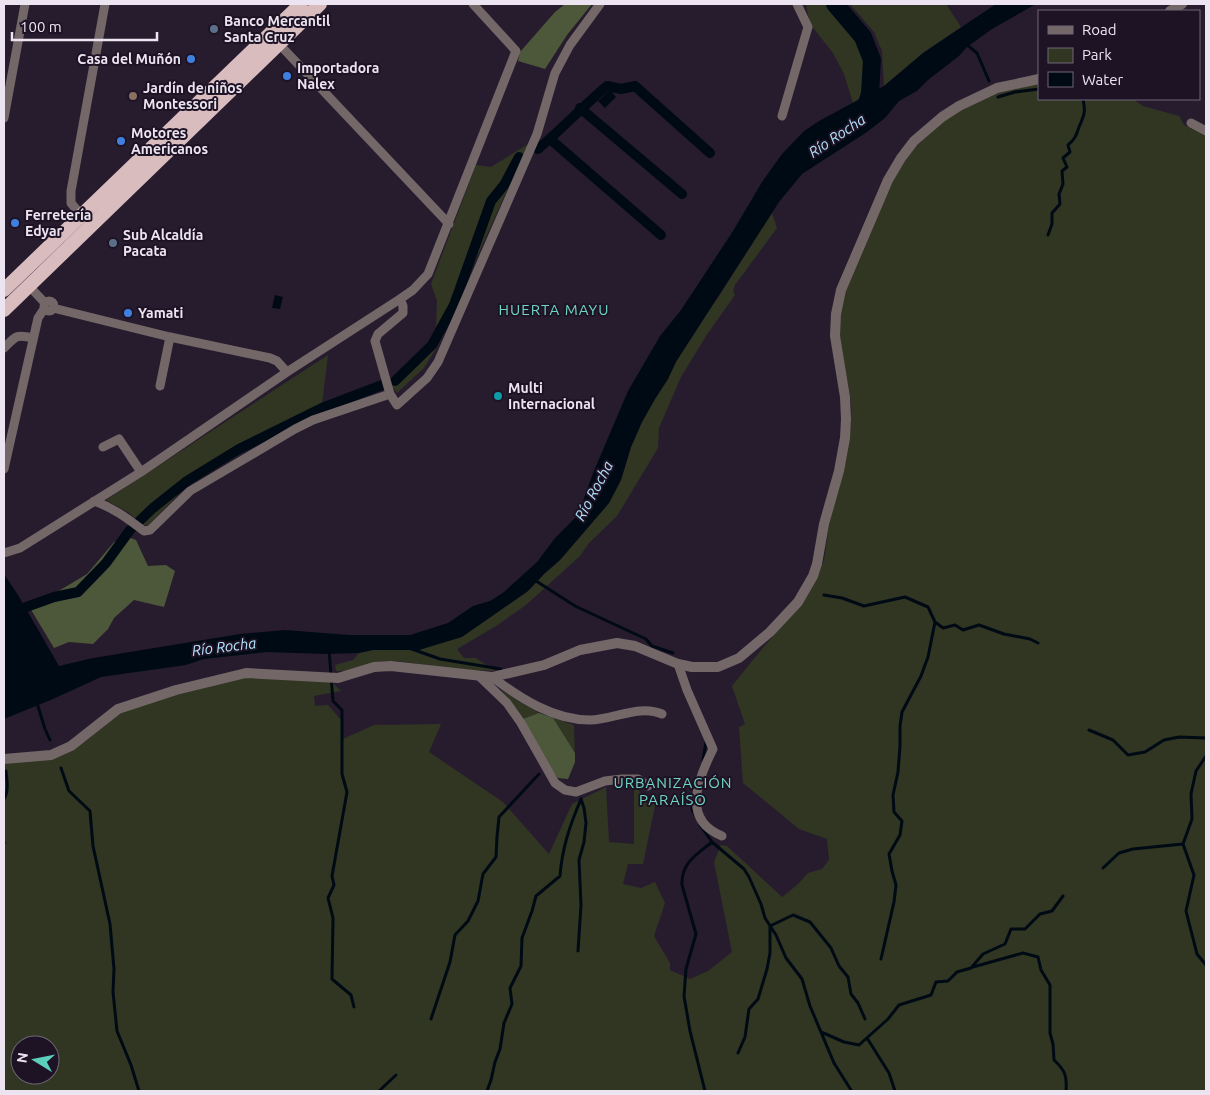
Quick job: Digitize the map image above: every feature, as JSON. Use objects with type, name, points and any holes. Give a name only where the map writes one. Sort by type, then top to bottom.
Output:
[{"type":"highway","points":[[6,284],[302,4]]},
{"type":"highway","points":[[4,310],[320,4]]},
{"type":"street","points":[[4,118],[25,4]]},
{"type":"street","points":[[81,215],[70,203],[71,191],[105,4]]},
{"type":"street","points":[[4,553],[20,548],[141,472],[287,372],[400,299],[413,290],[428,274],[516,51],[473,4]]},
{"type":"street","points":[[400,299],[403,313],[378,334],[375,341],[390,394],[397,405],[427,378],[438,362],[537,134],[555,73],[570,45],[600,4]]},
{"type":"street","points":[[782,116],[808,27],[797,4]]},
{"type":"street","points":[[279,44],[449,224]]},
{"type":"street","points":[[4,759],[50,754],[71,746],[118,709],[176,690],[246,673],[338,678],[374,667],[391,666],[492,677],[544,666],[580,650],[617,643],[635,646],[678,664],[692,667],[718,667],[739,658],[770,632],[798,602],[813,576],[817,564],[824,524],[839,472],[845,438],[845,397],[836,336],[836,314],[841,290],[888,180],[901,158],[926,128],[960,106],[997,88],[1038,79]]},
{"type":"street","points":[[1191,123],[1206,130]]},
{"type":"street","points":[[29,286],[48,306],[170,337],[270,358],[277,361],[287,372]]},
{"type":"street","points":[[4,469],[6,446],[38,318],[48,306]]},
{"type":"street","points":[[4,348],[15,337],[20,335],[33,338]]},
{"type":"street","points":[[160,386],[170,337]]},
{"type":"street","points":[[94,501],[109,506],[144,531],[150,530],[190,491],[295,428],[390,394]]},
{"type":"street","points":[[103,447],[119,439],[141,472]]},
{"type":"street","points":[[678,664],[713,750],[698,786],[696,812],[702,823],[714,833],[722,836]]},
{"type":"street","points":[[478,676],[507,703],[521,723],[555,783],[565,790],[576,792],[605,781],[622,779],[638,779],[648,786]]},
{"type":"street","points":[[492,677],[539,707],[571,718],[590,720],[653,710],[662,714]]},
{"type":"green space","points":[[565,4],[592,4],[567,35],[545,69],[518,61],[520,52],[555,12]]},
{"type":"green space","points":[[806,4],[830,4],[861,43],[868,67],[867,79],[863,91],[857,101],[853,103],[844,74],[833,53],[810,24]]},
{"type":"green space","points":[[850,4],[946,4],[961,27],[923,53],[884,86],[882,51],[874,32]]},
{"type":"green space","points":[[1038,84],[1038,100],[1134,100],[1143,106],[1179,116],[1184,125],[1206,136],[1206,1091],[4,1091],[4,764],[32,760],[73,749],[118,714],[177,693],[251,675],[331,681],[341,691],[314,696],[315,706],[328,705],[342,721],[343,739],[374,725],[441,724],[429,752],[503,802],[549,854],[572,804],[606,787],[609,842],[634,844],[634,784],[642,795],[656,801],[643,864],[628,864],[623,884],[641,888],[655,882],[665,903],[654,936],[670,963],[670,970],[690,979],[708,971],[732,952],[714,862],[721,845],[727,846],[782,897],[808,873],[822,869],[829,860],[827,839],[799,829],[743,783],[739,727],[745,724],[732,686],[805,598],[822,566],[850,433],[851,403],[841,353],[839,329],[843,300],[855,264],[885,194],[905,161],[919,143],[936,128],[954,114],[994,94]]},
{"type":"green space","points":[[528,144],[435,350],[424,368],[397,393],[392,386],[394,376],[431,340],[436,328],[437,301],[431,284],[476,165],[491,167]]},
{"type":"green space","points":[[772,213],[777,228],[735,285],[733,291],[735,295],[706,336],[681,377],[659,428],[658,448],[617,516],[589,543],[580,556],[526,605],[496,626],[457,649],[464,658],[476,658],[495,671],[456,669],[397,661],[379,662],[350,671],[336,671],[335,665],[353,660],[359,653],[373,650],[419,650],[479,625],[528,591],[560,560],[609,503],[621,480],[631,447],[642,422],[668,379],[675,362]]},
{"type":"green space","points":[[328,355],[321,412],[283,428],[185,488],[148,525],[142,525],[129,513],[106,500]]},
{"type":"green space","points":[[128,537],[136,540],[148,566],[166,565],[175,571],[164,607],[134,600],[114,618],[108,629],[93,644],[69,642],[54,648],[30,608],[87,574],[114,542]]},
{"type":"green space","points":[[499,688],[539,713],[574,725],[575,762],[568,779],[558,778],[511,701]]},
{"type":"green space","points":[[539,713],[553,718],[575,753],[575,762],[568,779],[558,778],[550,769],[523,719]]},
{"type":"water","name":"Río Rocha","points":[[996,4],[1036,4],[992,29],[967,47],[917,91],[899,101],[885,118],[867,132],[802,174],[779,202],[676,362],[642,422],[631,447],[621,480],[609,503],[560,560],[528,591],[462,637],[419,650],[373,650],[359,653],[325,654],[267,652],[204,659],[186,665],[101,677],[4,719],[4,574],[59,666],[93,658],[240,634],[285,630],[349,635],[410,635],[448,623],[473,606],[490,601],[504,592],[537,562],[555,538],[578,515],[593,473],[628,391],[660,336],[681,310],[733,231],[762,182],[782,154],[804,131],[884,86],[923,53]]},
{"type":"water","points":[[610,90],[616,97],[605,108],[598,101]]},
{"type":"water","points":[[275,295],[283,297],[280,309],[272,308]]},
{"type":"waterway","points":[[835,4],[863,37],[872,60],[870,94],[866,107],[860,115]]},
{"type":"waterway","points":[[966,44],[977,53],[989,81]]},
{"type":"waterway","points":[[538,149],[607,86],[621,89],[635,86],[710,153]]},
{"type":"waterway","points":[[998,97],[1015,92],[1038,89]]},
{"type":"waterway","points":[[1048,235],[1052,224],[1052,213],[1060,204],[1059,194],[1063,184],[1062,171],[1067,167],[1063,158],[1070,152],[1068,145],[1075,137],[1083,117],[1083,100]]},
{"type":"waterway","points":[[580,108],[682,194]]},
{"type":"waterway","points":[[550,139],[661,235]]},
{"type":"waterway","points":[[395,381],[432,345],[454,305],[491,201],[504,185],[519,157]]},
{"type":"waterway","points":[[4,615],[54,597],[78,592],[106,563],[130,530],[153,508],[187,481],[239,449],[322,408],[382,385]]},
{"type":"waterway","points":[[533,579],[575,606],[646,639],[652,646],[673,653]]},
{"type":"waterway","points":[[824,595],[842,598],[864,606],[905,597],[928,607],[935,622],[943,628],[955,625],[963,630],[979,625],[1038,643]]},
{"type":"waterway","points":[[881,959],[896,885],[889,854],[900,835],[902,821],[894,812],[893,795],[898,772],[902,712],[921,676],[928,657],[935,622]]},
{"type":"waterway","points":[[409,648],[440,659],[501,669]]},
{"type":"waterway","points":[[329,650],[333,701],[342,710],[342,774],[347,792],[332,876],[334,885],[328,898],[333,918],[332,979],[351,995],[354,1007]]},
{"type":"waterway","points":[[37,703],[50,740]]},
{"type":"waterway","points":[[1089,730],[1113,740],[1128,755],[1145,752],[1164,740],[1179,737],[1206,738]]},
{"type":"waterway","points":[[703,760],[706,742]]},
{"type":"waterway","points":[[1206,756],[1196,771],[1191,794],[1192,819],[1183,844],[1194,875],[1186,911],[1197,954],[1206,965]]},
{"type":"waterway","points":[[61,768],[69,791],[90,811],[93,846],[110,924],[117,1031],[139,1091]]},
{"type":"waterway","points":[[4,799],[7,789],[6,771]]},
{"type":"waterway","points":[[431,1019],[450,962],[455,935],[468,921],[478,901],[483,874],[496,857],[499,817],[539,774]]},
{"type":"waterway","points":[[693,795],[692,809],[695,815]]},
{"type":"waterway","points":[[578,951],[581,905],[579,860],[584,842],[586,823],[581,799]]},
{"type":"waterway","points":[[487,1091],[500,1049],[504,1023],[512,1004],[510,988],[521,966],[522,938],[536,896],[560,876],[567,837],[581,799]]},
{"type":"waterway","points":[[700,825],[712,842],[744,869],[749,877],[765,918],[776,935],[786,958],[802,979],[810,1006],[834,1063],[851,1090]]},
{"type":"waterway","points":[[705,1091],[690,1031],[684,996],[686,969],[696,934],[682,885],[682,877],[691,860],[712,842]]},
{"type":"waterway","points":[[1103,868],[1119,853],[1133,849],[1183,844]]},
{"type":"waterway","points":[[821,1032],[844,1042],[859,1045],[888,1019],[899,1005],[931,995],[936,982],[948,981],[957,972],[971,968],[983,954],[1005,944],[1011,929],[1025,929],[1040,914],[1052,911],[1063,896]]},
{"type":"waterway","points":[[738,1053],[745,1037],[749,1009],[758,999],[767,969],[770,953],[770,926],[793,915],[810,922],[831,948],[839,966],[848,977],[851,994],[858,1003],[865,1019]]},
{"type":"waterway","points":[[973,967],[1023,953],[1038,957],[1041,970],[1050,985],[1050,1033],[1054,1060],[1065,1074],[1066,1091]]},
{"type":"waterway","points":[[867,1038],[889,1073],[895,1091]]},
{"type":"waterway","points":[[379,1091],[396,1075]]},
{"type":"place","name":"Banco Mercantil Santa Cruz","points":[[214,29]]},
{"type":"place","name":"Casa del Muñón","points":[[191,59]]},
{"type":"place","name":"Importadora Nalex","points":[[287,76]]},
{"type":"place","name":"Jardín de niños Montessori","points":[[133,96]]},
{"type":"place","name":"Motores Americanos","points":[[121,141]]},
{"type":"place","name":"Ferretería Edyar","points":[[15,223]]},
{"type":"place","name":"Sub Alcaldía Pacata","points":[[113,243]]},
{"type":"place","name":"Yamati","points":[[128,313]]},
{"type":"place","name":"Multi Internacional","points":[[498,396]]},
{"type":"district","name":"HUERTA MAYU","points":[[554,310]]},
{"type":"district","name":"URBANIZACIÓN PARAÍSO","points":[[673,792]]}]
